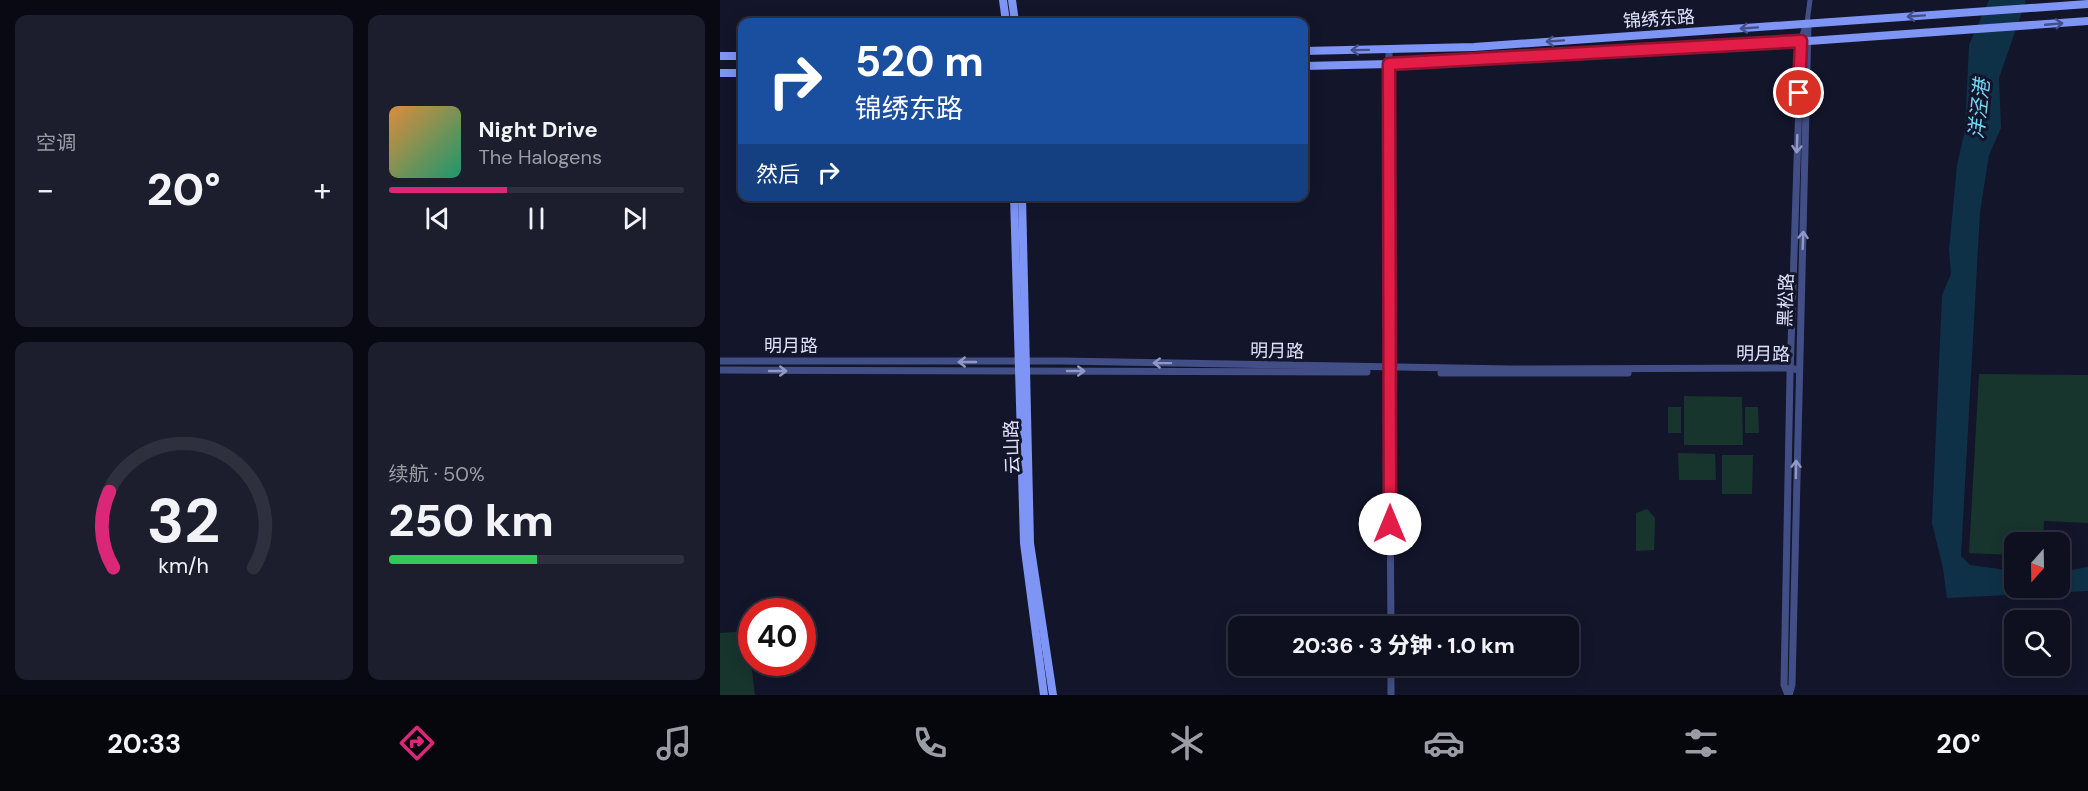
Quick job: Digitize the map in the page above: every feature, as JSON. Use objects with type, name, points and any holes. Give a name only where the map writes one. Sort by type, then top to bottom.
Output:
[{"type":"main road","points":[[1003,0],[1005,18]]},
{"type":"main road","points":[[1012,0],[1014,18]]},
{"type":"main road","name":"锦绣东路","points":[[1308,51],[1474,47],[2088,4]]},
{"type":"main road","name":"锦绣东路","points":[[1308,66],[1389,64],[1805,41],[2088,21]]},
{"type":"main road","points":[[720,56],[738,56]]},
{"type":"main road","points":[[720,73],[738,73]]},
{"type":"main road","name":"云山路","points":[[1014,201],[1021,362]]},
{"type":"main road","name":"云山路","points":[[1022,201],[1021,372],[1024,543],[1044,695]]},
{"type":"main road","name":"云山路","points":[[1021,372],[1030,543],[1053,695]]},
{"type":"street","points":[[1789,695],[1784,685],[1790,370],[1805,41],[1810,0]]},
{"type":"street","name":"黑松路","points":[[1789,695],[1792,686],[1805,41]]},
{"type":"street","points":[[1389,50],[1391,616]]},
{"type":"street","name":"明月路","points":[[720,361],[1021,362],[1389,370]]},
{"type":"street","name":"明月路","points":[[720,370],[1021,372],[1798,370]]},
{"type":"street","points":[[1391,676],[1391,695]]},
{"type":"green space","points":[[1979,374],[2088,375],[2088,523],[2044,521],[2044,532],[2004,532],[2004,555],[1969,553]]},
{"type":"green space","points":[[1684,396],[1742,397],[1743,445],[1684,445]]},
{"type":"green space","points":[[1668,407],[1681,407],[1681,433],[1668,433]]},
{"type":"green space","points":[[1745,407],[1758,407],[1759,433],[1745,433]]},
{"type":"green space","points":[[1678,453],[1715,454],[1716,480],[1679,480]]},
{"type":"green space","points":[[1722,455],[1753,455],[1752,494],[1722,494]]},
{"type":"green space","points":[[1647,509],[1655,518],[1654,550],[1636,551],[1636,513]]},
{"type":"green space","points":[[738,632],[738,676],[753,676],[755,695],[720,695],[720,633]]},
{"type":"water","name":"洋泾港","points":[[1989,0],[2026,0],[1999,78],[2001,128],[1989,155],[1980,212],[1961,556],[1970,565],[2004,570],[2004,595],[1947,598],[1943,568],[1932,523],[1942,295],[1951,274],[1949,250],[1957,165],[1965,130],[1969,45]]},
{"type":"water","points":[[2088,567],[2088,591],[2070,592],[2070,570]]},
{"type":"route","points":[[1390,524],[1389,64],[1801,41],[1799,93]]}]
